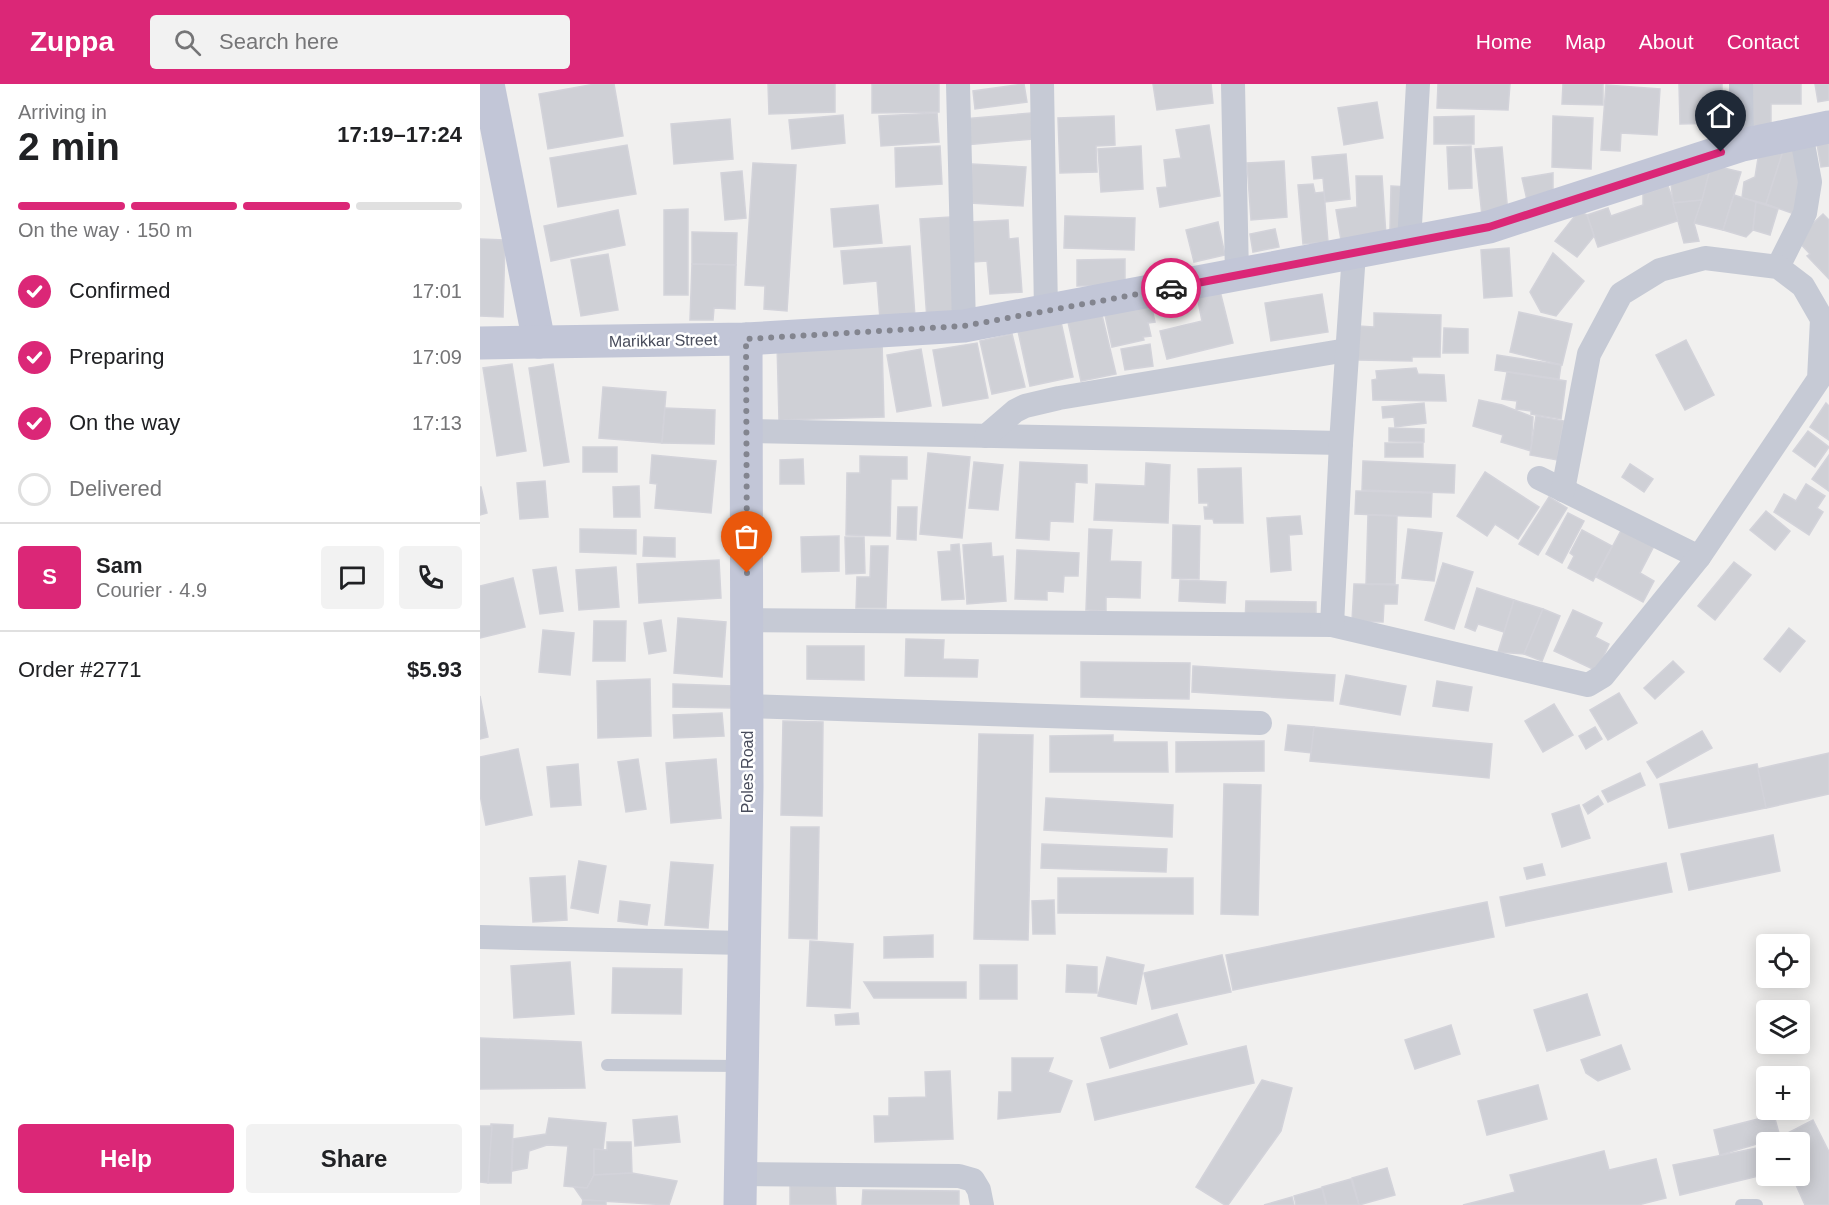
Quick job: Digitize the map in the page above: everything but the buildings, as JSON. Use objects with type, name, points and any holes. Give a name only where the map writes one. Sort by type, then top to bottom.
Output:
[{"type":"street","points":[[488,84],[539,342]]},
{"type":"street","points":[[958,84],[964,326]]},
{"type":"street","points":[[1042,84],[1046,311]]},
{"type":"street","points":[[1233,84],[1237,275]]},
{"type":"street","points":[[1409,242],[1418,84]]},
{"type":"street","points":[[1741,84],[1742,145]]},
{"type":"street","points":[[1778,267],[1805,213],[1815,130]]},
{"type":"street","name":"Marikkar Street","points":[[480,343],[746,339],[964,326],[1489,227],[1742,145],[1815,130]]},
{"type":"street","points":[[1332,625],[1354,253]]},
{"type":"street","points":[[747,620],[1332,625],[1588,685],[1604,676],[1700,557],[1819,379],[1822,319],[1803,286],[1778,267],[1706,258],[1660,270],[1620,294],[1589,354],[1563,490]]},
{"type":"street","name":"Poles Road","points":[[741,1189],[747,706],[746,339]]},
{"type":"street","points":[[986,436],[1015,411],[1025,406],[1059,398],[1347,350]]},
{"type":"street","points":[[747,431],[1341,443]]},
{"type":"street","points":[[1539,478],[1700,557]]},
{"type":"street","points":[[747,706],[1260,723]]},
{"type":"street","points":[[480,937],[744,943]]},
{"type":"street","points":[[741,1189],[959,1176],[973,1180],[979,1190],[982,1205]]},
{"type":"lane","points":[[608,1065],[742,1066]]},
{"type":"lane","points":[[1741,1205],[1757,1205]]},
{"type":"way so far","points":[[747,573],[746,339],[964,326],[1171,288]]},
{"type":"route","points":[[1171,288],[1489,227],[1721,152]]}]
